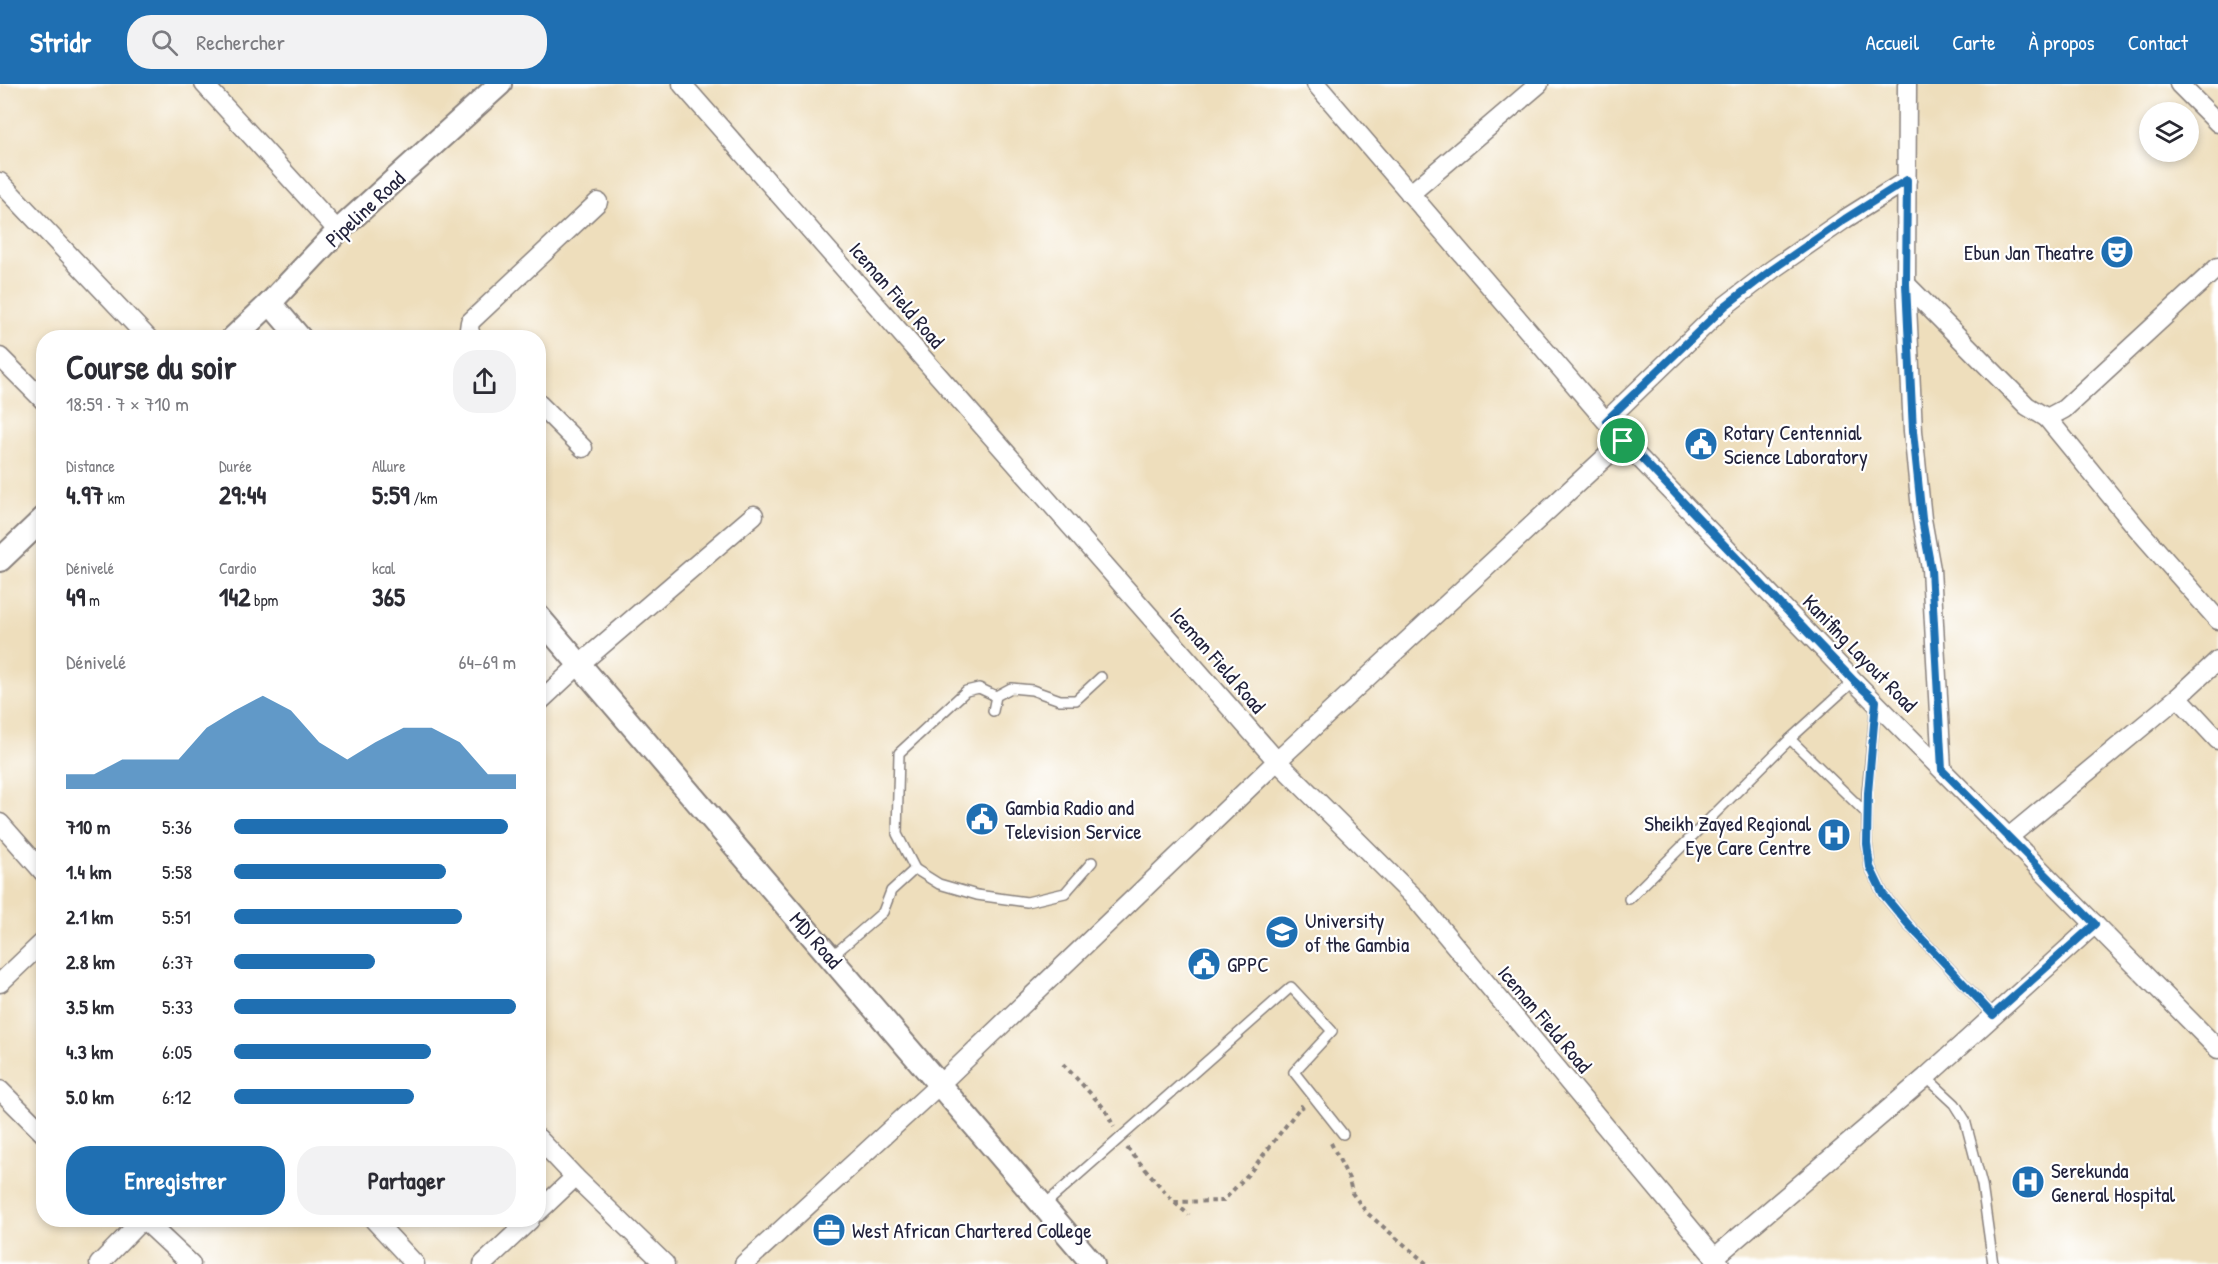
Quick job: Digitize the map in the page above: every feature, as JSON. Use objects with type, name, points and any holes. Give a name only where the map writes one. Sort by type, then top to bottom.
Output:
[{"type":"street","points":[[204,84],[339,231]]},
{"type":"street","name":"Pipeline Road","points":[[242,330],[339,231],[500,84]]},
{"type":"street","name":"Iceman Field Road","points":[[682,84],[1277,761],[1417,900],[1717,1261]]},
{"type":"street","name":"Kanifing Layout Road","points":[[1316,84],[1623,441],[1854,681],[2095,924],[2215,1041]]},
{"type":"street","points":[[1410,194],[1539,84]]},
{"type":"street","points":[[1907,84],[1906,284],[1913,431],[1922,519],[1931,569],[1942,770]]},
{"type":"street","points":[[2179,84],[2218,123]]},
{"type":"street","points":[[1606,421],[1725,306],[1818,237],[1907,180]]},
{"type":"street","points":[[0,183],[140,330]]},
{"type":"street","points":[[469,330],[470,322],[598,202]]},
{"type":"street","points":[[2047,418],[2064,409],[2218,267]]},
{"type":"street","points":[[1906,284],[2027,406],[2047,418],[2137,528],[2218,620]]},
{"type":"street","points":[[270,303],[293,330]]},
{"type":"street","points":[[0,357],[36,393]]},
{"type":"street","points":[[546,411],[583,448]]},
{"type":"street","points":[[744,1264],[940,1084],[1277,761],[1623,441]]},
{"type":"street","points":[[546,696],[754,514]]},
{"type":"street","points":[[0,560],[36,526]]},
{"type":"street","name":"MDI Road","points":[[546,625],[1093,1264]]},
{"type":"street","points":[[2010,836],[2178,697],[2218,660]]},
{"type":"street","points":[[2178,697],[2218,740]]},
{"type":"street","points":[[0,823],[36,864]]},
{"type":"street","points":[[1717,1261],[2095,924]]},
{"type":"street","points":[[0,983],[36,949]]},
{"type":"street","points":[[0,1090],[36,1126]]},
{"type":"street","points":[[546,1147],[574,1177],[665,1264]]},
{"type":"street","points":[[546,1204],[574,1177]]},
{"type":"street","points":[[99,1264],[136,1227]]},
{"type":"street","points":[[151,1227],[191,1264]]},
{"type":"street","points":[[381,1227],[415,1264]]},
{"type":"street","points":[[483,1264],[523,1227]]},
{"type":"lane","points":[[996,696],[1011,688],[1032,690],[1060,700],[1076,700],[1101,677]]},
{"type":"lane","points":[[1629,899],[1854,681]]},
{"type":"lane","points":[[996,696],[979,688],[966,690],[899,753],[897,834],[915,869],[939,884],[977,895],[1027,902],[1065,893],[1092,862]]},
{"type":"lane","points":[[993,711],[996,696]]},
{"type":"lane","points":[[1876,701],[1867,814],[1870,867],[1883,894],[1907,923],[1993,1015]]},
{"type":"lane","points":[[1791,740],[1867,814]]},
{"type":"lane","points":[[831,957],[883,912],[891,891],[915,869]]},
{"type":"lane","points":[[1043,1206],[1291,987],[1332,1031],[1294,1072],[1343,1134]]},
{"type":"lane","points":[[1926,1077],[1955,1104],[1965,1120],[1982,1185],[1993,1264]]},
{"type":"path","points":[[1063,1064],[1105,1109],[1119,1138],[1174,1202],[1189,1215]]},
{"type":"path","points":[[1174,1202],[1223,1201],[1251,1171],[1301,1106],[1308,1115]]},
{"type":"path","points":[[1331,1142],[1349,1179],[1352,1193],[1367,1213],[1427,1264]]},
{"type":"place","name":"Ebun Jan Theatre","points":[[2117,252]]},
{"type":"place","name":"Rotary Centennial Science Laboratory","points":[[1701,444]]},
{"type":"place","name":"Gambia Radio and Television Service","points":[[982,819]]},
{"type":"place","name":"Sheikh Zayed Regional Eye Care Centre","points":[[1834,835]]},
{"type":"place","name":"University of the Gambia","points":[[1282,932]]},
{"type":"place","name":"GPPC","points":[[1204,964]]},
{"type":"place","name":"Serekunda General Hospital","points":[[2028,1182]]},
{"type":"place","name":"West African Chartered College","points":[[829,1230]]},
{"type":"route","points":[[1907,180],[1906,284],[1913,431],[1922,519],[1931,569],[1942,770],[2095,924],[1993,1015],[1907,923],[1883,894],[1870,867],[1867,844],[1868,793],[1876,701],[1854,681],[1623,441],[1606,421],[1725,306],[1845,219],[1907,180]]}]
